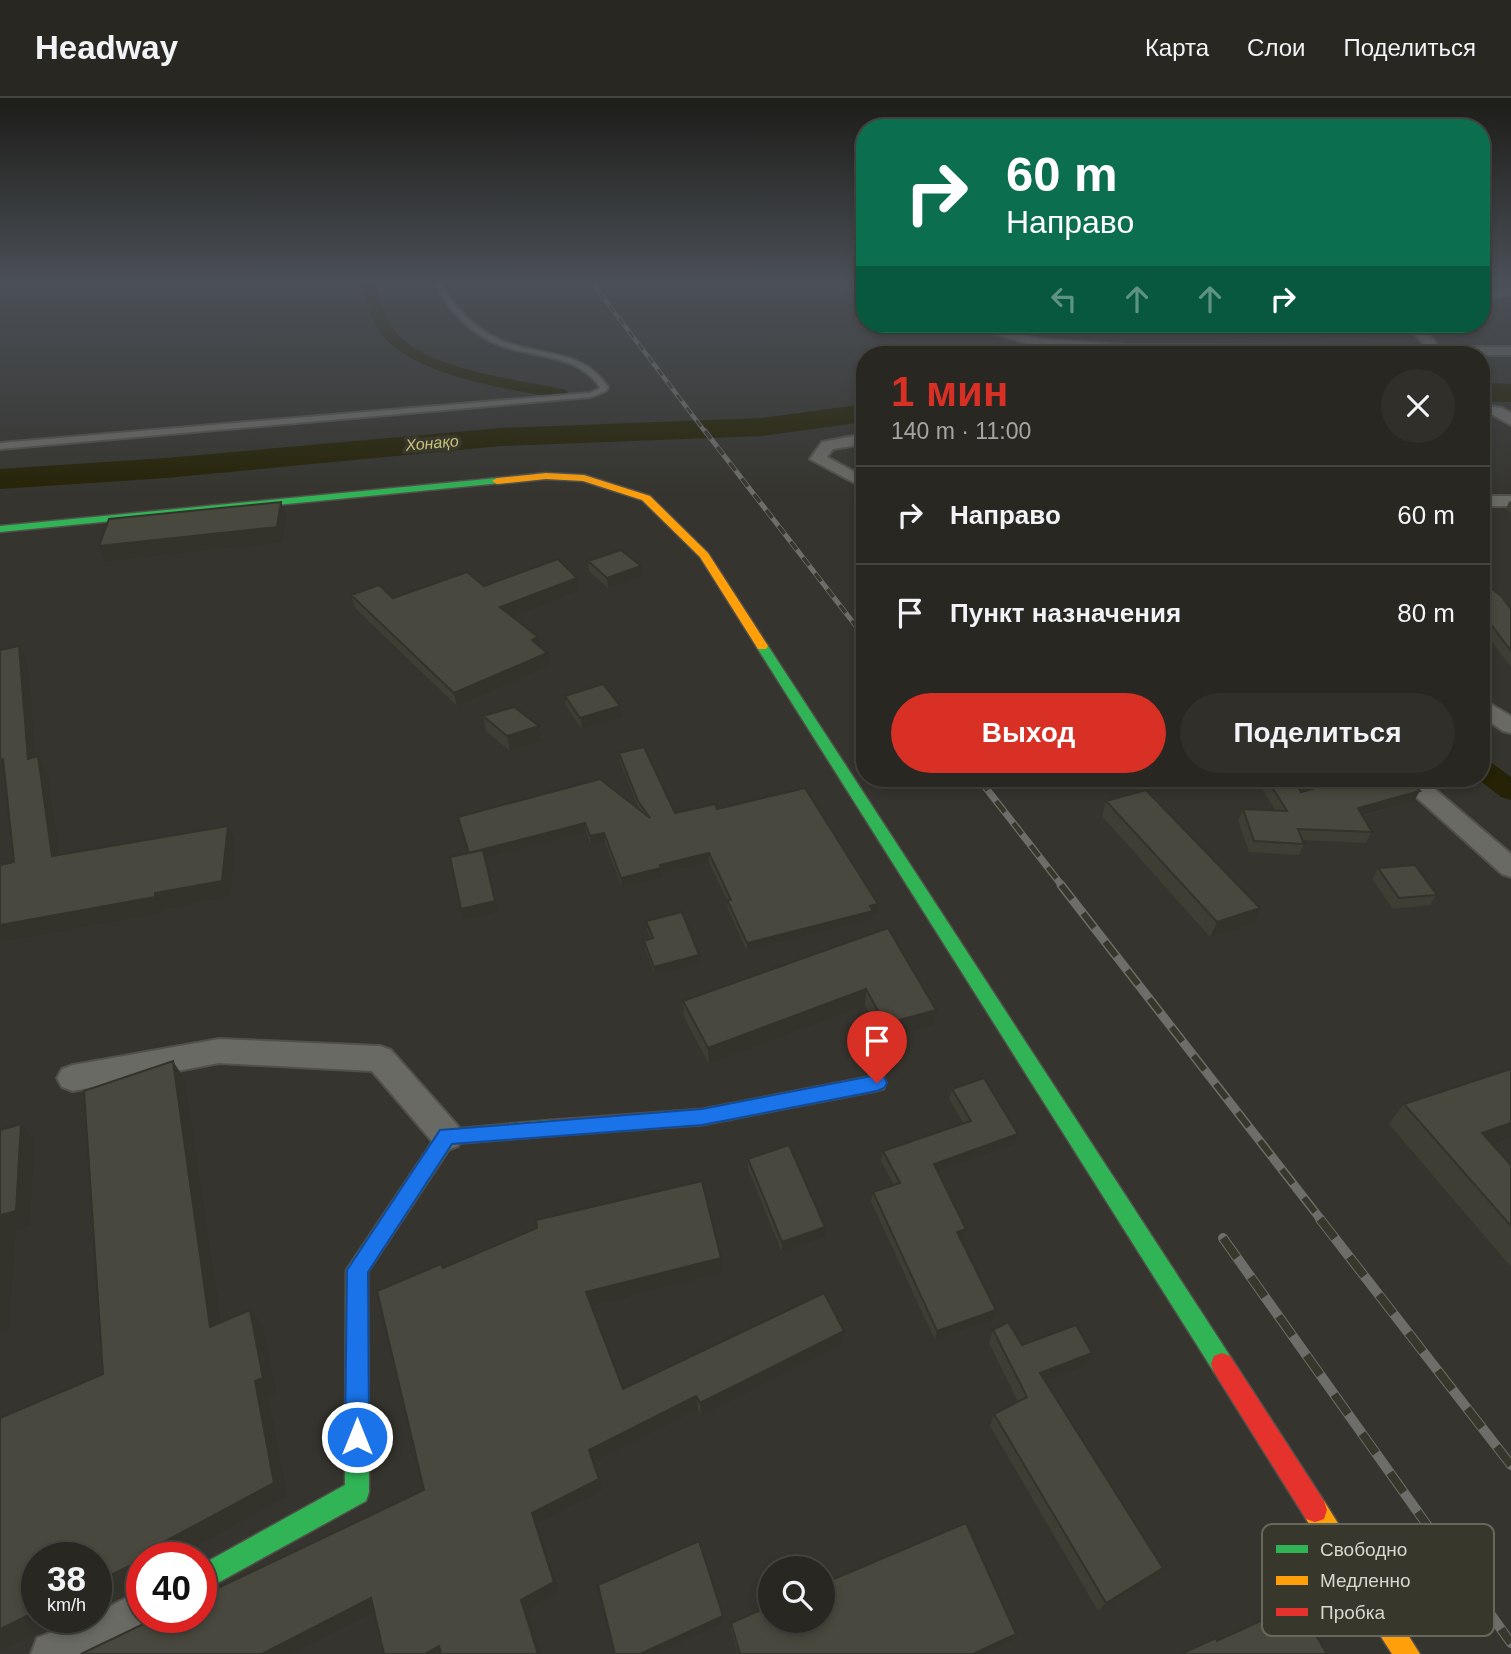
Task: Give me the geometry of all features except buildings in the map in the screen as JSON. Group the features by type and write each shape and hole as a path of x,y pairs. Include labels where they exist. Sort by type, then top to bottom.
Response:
{"street":[{"path":"1490,411 1497,411 1511,420"},
{"path":"856,441 828,445 818,459 856,479"},
{"path":"0,529 546,476 584,478 646,498 704,555 1324,1524"},
{"path":"1490,501 1511,501"},
{"path":"1490,712 1511,726"},
{"path":"1417,787 1511,868"},
{"path":"73,1078 219,1051 380,1059 447,1136"},
{"path":"447,1136 702,1117 877,1083"},
{"path":"217,1570 357,1492 357,1270 447,1136"},
{"path":"53,1654 92,1640 126,1621"},
{"path":"1395,1636 1407,1654"}],"lane":[{"path":"0,446 591,395 602,391 604,387 599,378 587,367 533,353"}],"waterway":[{"path":"415,353 466,373 560,394"},
{"name":"Хонақо","path":"1490,392 1511,393"},
{"name":"Хонақо","path":"0,479 166,468 501,437 762,427 856,414"},
{"path":"1490,775 1511,791"}],"railway":[{"path":"645,353 706,433"},
{"path":"705,431 856,626"},
{"path":"985,787 1063,887"},
{"path":"1061,885 1322,1221"},
{"path":"1320,1219 1511,1465"},
{"path":"1223,1238 1426,1524"},
{"path":"1494,1619 1511,1643"}],"traffic: fast":[{"path":"0,529 497,481"},
{"path":"762,646 1222,1364"},
{"path":"217,1570 357,1492 357,1270 447,1136 551,1128"}],"traffic: slow":[{"path":"497,481 546,476 584,478 646,498 704,555 762,646"},
{"path":"1315,1510 1324,1524"},
{"path":"1396,1636 1407,1654"}],"traffic: jam":[{"path":"551,1128 702,1117 877,1083"},
{"path":"1222,1364 1315,1510"}],"route":[{"path":"357,1437 357,1270 447,1136 702,1117 877,1083"}]}
